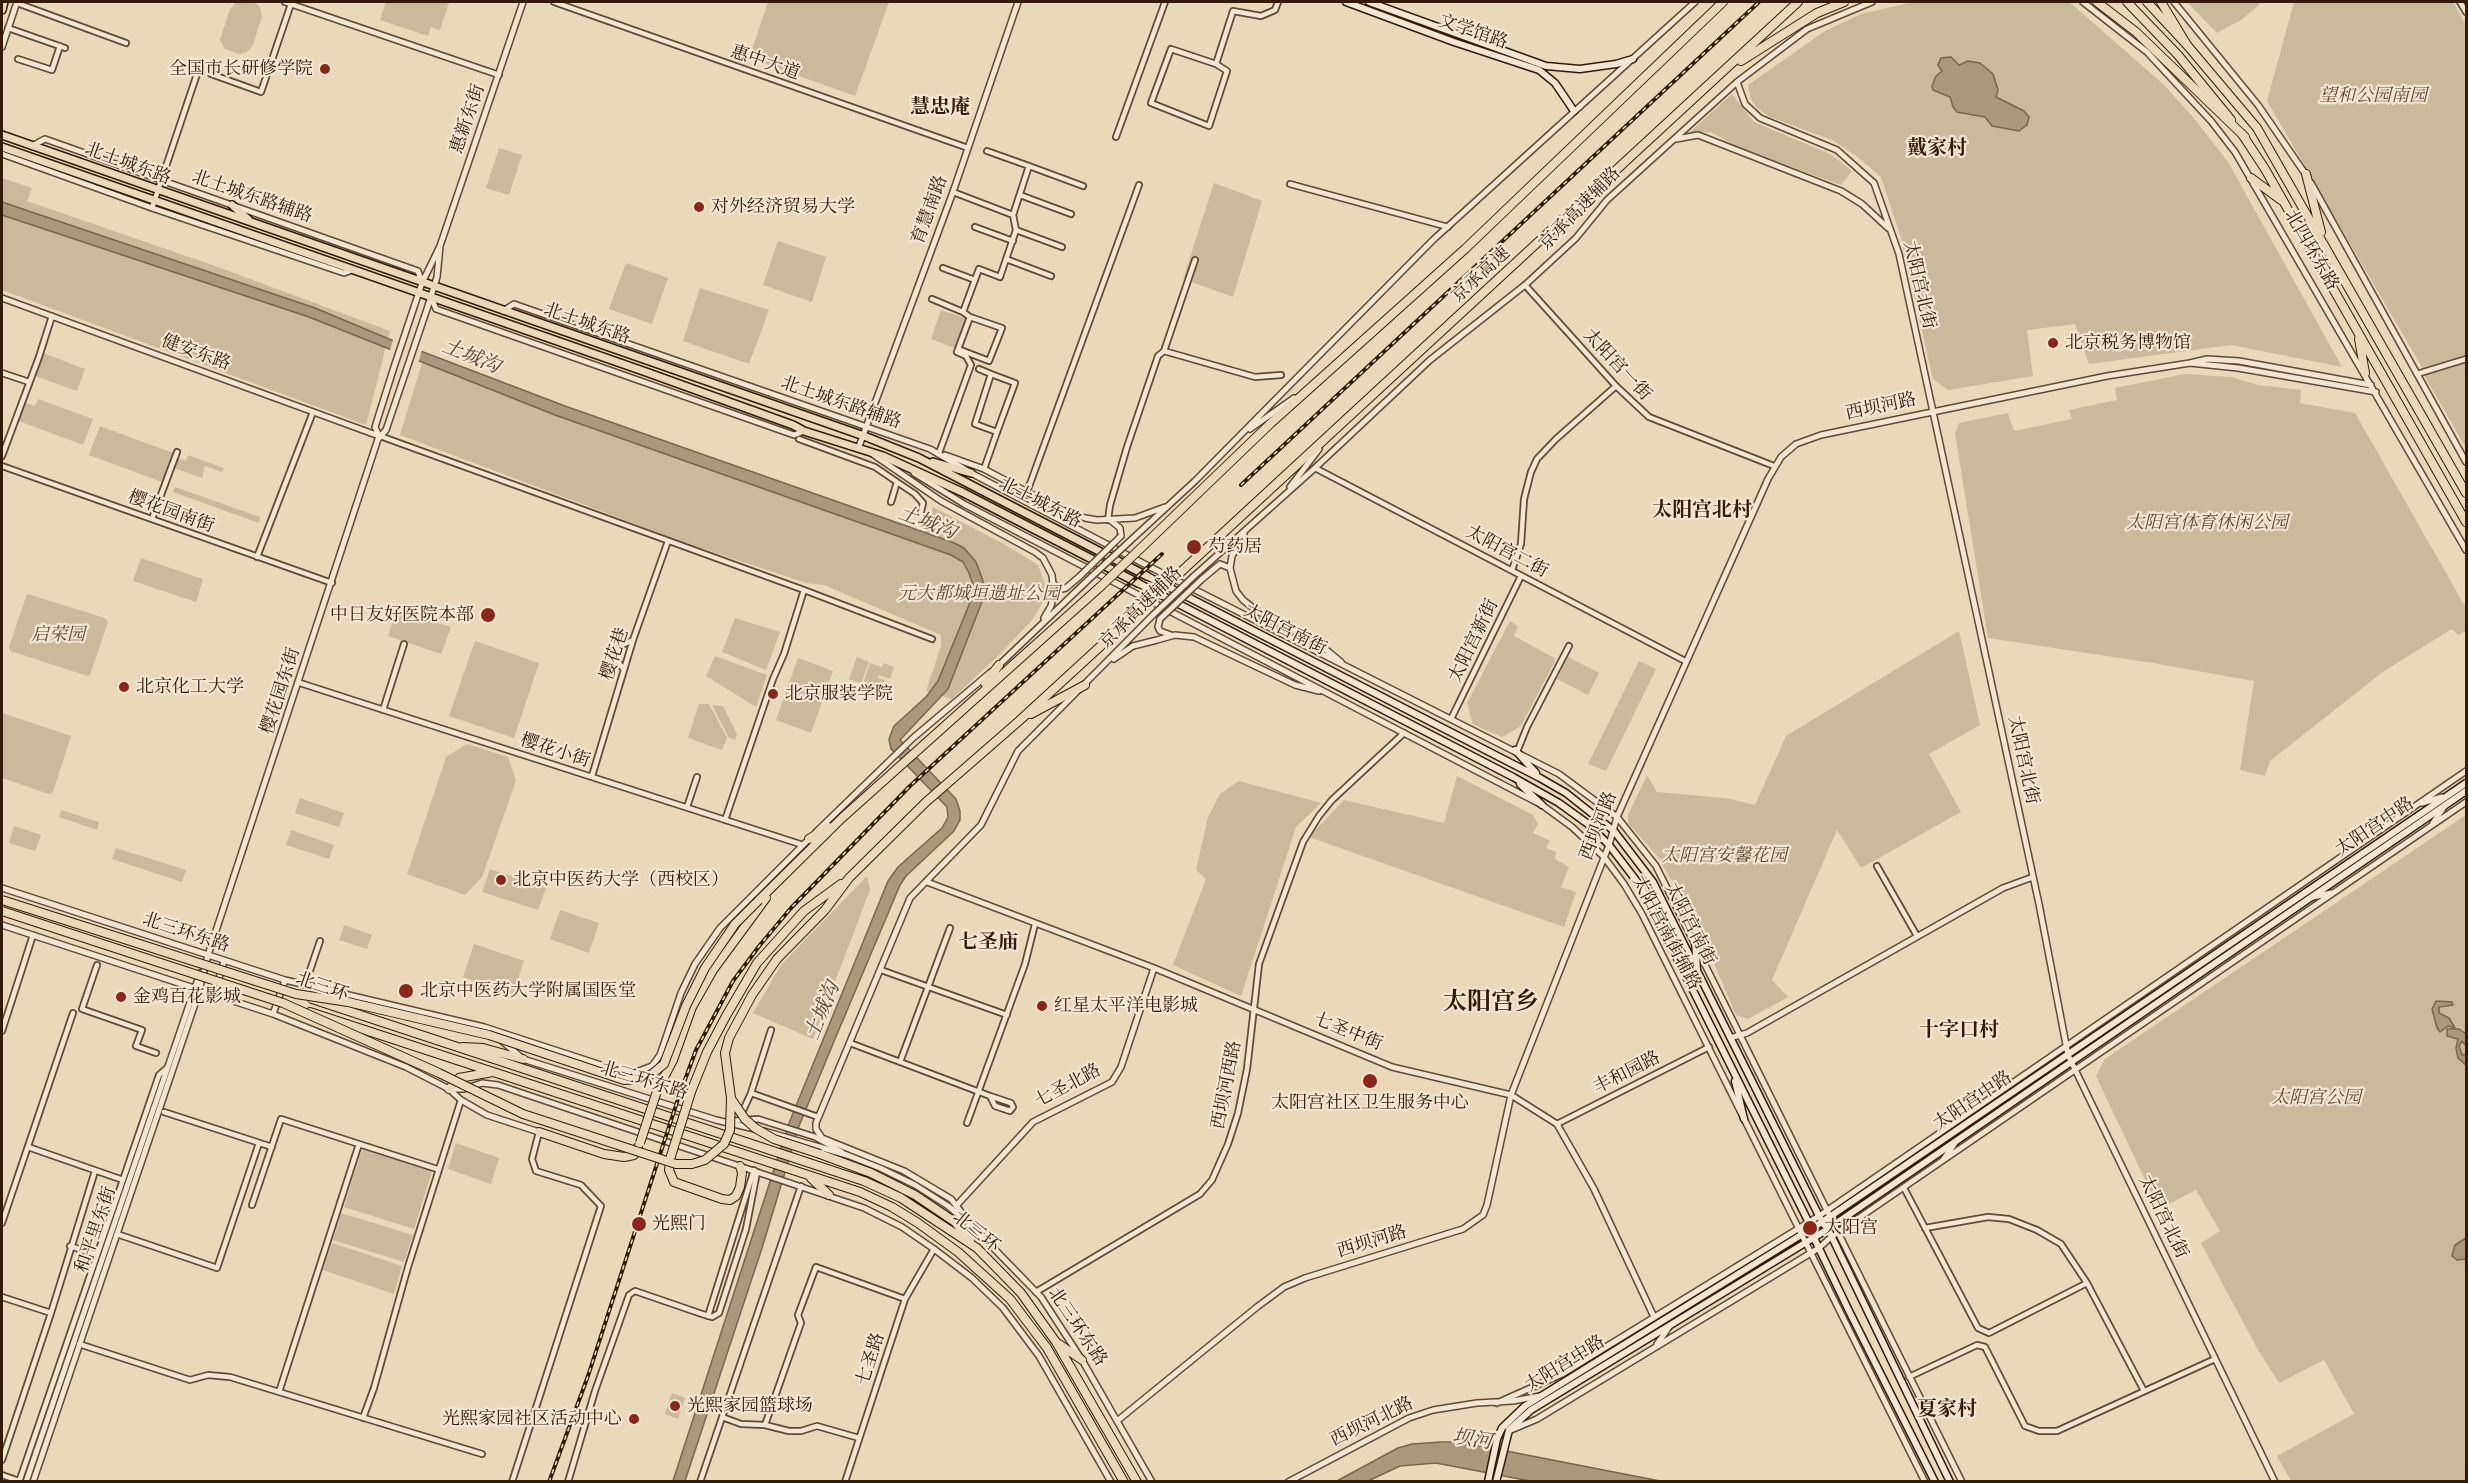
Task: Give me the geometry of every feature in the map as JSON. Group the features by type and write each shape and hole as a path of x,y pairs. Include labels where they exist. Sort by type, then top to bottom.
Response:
{"highway":[{"name":"京承高速","path":"973,699 1100,587 1315,384 1464,249 1723,2"},
{"name":"京承高速","path":"1019,721 1798,2"},
{"path":"1722,74 1833,2"},
{"path":"1817,12 1844,2"},
{"path":"2097,2 2136,32 2245,137"},
{"name":"北四环东路","path":"2127,2 2178,55 2245,137 2466,522"},
{"name":"北四环东路","path":"2147,2 2187,45 2257,129 2466,493"},
{"path":"2161,2 2187,45"},
{"path":"2306,174 2323,242"},
{"path":"2252,178 2284,203"},
{"path":"2358,331 2365,373"},
{"path":"296,993 348,1002 489,1035 624,1080 642,1079 663,1064 686,1006 705,968 735,924 842,818 973,699 999,664"},
{"path":"740,1166 742,1178 736,1196 730,1200 674,1182 669,1170 671,1156 691,1092 721,1025 757,963 804,911 849,878 949,780 1019,721 1085,685"},
{"path":"806,842 842,818"},
{"path":"539,1132 604,1154 624,1157 634,1155 657,1091 672,1060 692,1007 713,970 784,875"},
{"path":"283,1003 524,1114 676,1164 692,1164 705,1160 724,1144 730,1130 731,1098 725,1053 729,1038 765,974 825,910 849,878"},
{"name":"北三环","path":"2,900 296,993 633,1105"},
{"name":"北三环","path":"2,911 629,1116"},
{"path":"453,1047 483,1048 523,1059"},
{"path":"449,1089 459,1078 495,1072"},
{"path":"731,1098 755,1128 774,1139 871,1173 915,1195 955,1221 977,1248"},
{"name":"北三环东路","path":"633,1105 698,1126"},
{"name":"北三环东路","path":"629,1116 695,1137"},
{"name":"北三环","path":"698,1126 864,1181 902,1198 977,1248 1021,1293 1056,1342 1137,1482"},
{"name":"北三环","path":"695,1137 860,1192 918,1222 958,1252 1010,1299 1047,1348 1124,1482"},
{"path":"808,1175 829,1195"},
{"path":"1056,1342 1082,1360"}],"main road":[{"path":"2,10 4,2"},
{"name":"文学馆路","path":"1346,2 1454,42 1539,70 1555,83 1574,111"},
{"name":"文学馆路","path":"1369,2 1535,63 1569,69 1598,67 1633,58"},
{"name":"北土城东路","path":"2,135 864,436 919,458 1147,576"},
{"name":"北土城东路","path":"2,147 153,204 419,292 658,376 804,431 901,463 962,492 1138,584"},
{"path":"231,205 254,224"},
{"path":"919,458 970,473"},
{"name":"太阳宫南街","path":"1147,576 1540,778 1566,793 1614,831 1653,882 1820,1219 1832,1237 1950,1482"},
{"name":"太阳宫南街","path":"1138,584 1514,777 1559,803 1588,824 1642,888 1812,1228"},
{"path":"1516,751 1540,778"},
{"path":"1514,777 1542,806"},
{"name":"太阳宫中路","path":"1488,1482 1497,1439 1502,1428 1511,1418 1544,1395 1802,1235 1820,1219 1956,1131 2466,783"},
{"name":"太阳宫中路","path":"1496,1482 1509,1431 1532,1410 1814,1238 2071,1064 2466,791"},
{"path":"1695,941 1698,973"},
{"path":"1732,1069 1744,1119"},
{"path":"1812,1228 1814,1238 1935,1482"}],"street":[{"path":"2,47 17,2 126,43"},
{"path":"285,2 499,75"},
{"name":"惠新东街","path":"419,292 440,246 523,2"},
{"name":"惠中大道","path":"554,2 968,148"},
{"name":"育慧南路","path":"858,449 868,428 953,192 1018,2"},
{"path":"1116,137 1165,2"},
{"path":"1216,64 1233,10 1261,16 1275,10 1278,2"},
{"path":"484,1027 620,1071 636,1072 652,1066 664,1047 678,1000 695,964 720,928 913,738 999,664 1172,503 1448,227 1695,2"},
{"name":"京承高速辅路","path":"818,1117 910,898 981,825 1018,751 1194,576 1315,468 1430,360 1525,285 1576,238 1607,200 1737,82 1808,29 1872,2"},
{"name":"北四环东路","path":"2083,2 2146,52 2211,121 2252,178 2466,550"},
{"name":"北四环东路","path":"2174,2 2258,105 2306,174 2466,462"},
{"path":"2460,2 2466,12"},
{"path":"211,74 261,92 291,4"},
{"path":"8,28 62,47 52,70 18,59"},
{"path":"1171,49 1216,64 1227,71 1209,126 1151,103 1171,49"},
{"path":"2,154 153,204 197,74"},
{"name":"太阳宫北街","path":"1737,82 1745,104 1760,118 1837,150 1874,183 1899,254 2033,877 2068,1055 2275,1482"},
{"path":"1674,139 1698,135 1841,191 1862,204 1890,230"},
{"name":"北土城东路辅路","path":"32,146 45,139 417,271 422,283"},
{"path":"987,151 1083,186"},
{"path":"963,312 979,269 1000,277 1016,230 1013,215 1029,166"},
{"path":"1290,184 1448,227"},
{"path":"1027,492 1138,185"},
{"path":"953,192 1013,215"},
{"path":"1020,195 1071,214"},
{"path":"975,227 1013,241"},
{"path":"1016,230 1062,247"},
{"name":"惠新东街","path":"431,297 440,246"},
{"path":"1006,259 1051,276"},
{"path":"1109,520 1110,505 1131,435 1158,356 1164,351 1195,260"},
{"path":"943,268 975,280"},
{"name":"太阳宫一街","path":"1525,285 1616,386 1648,417 1774,466"},
{"name":"樱花园东街","path":"379,436 375,427 419,292"},
{"name":"樱花园东街","path":"197,989 300,683 379,436 386,430 431,297"},
{"name":"健安东路","path":"2,298 379,436"},
{"path":"932,299 1002,328 989,361 958,349"},
{"name":"北土城东路辅路","path":"503,311 514,304 930,449 970,473 1351,670"},
{"path":"2,456 52,316"},
{"path":"939,453 972,365 966,356 957,352 970,316"},
{"path":"1164,351 1254,377 1281,375"},
{"name":"西坝河路","path":"1117,1421 1284,1287 1305,1278 1463,1229 1475,1223 1483,1215 1510,1095 1604,857 1617,817 1774,466 1789,450 1806,440 1932,412 2161,366 2207,359 2239,361 2371,385"},
{"path":"2417,374 2466,359"},
{"name":"西坝河路","path":"2190,363 2238,368 2376,393"},
{"path":"979,369 1015,383 984,469"},
{"path":"2,373 29,382"},
{"path":"991,374 975,424 997,432"},
{"path":"1238,437 1315,384"},
{"path":"1512,570 1521,544 1524,499 1537,459 1616,386"},
{"path":"257,556 313,412"},
{"path":"379,436 804,590 932,639"},
{"path":"1282,498 1328,437"},
{"path":"799,439 875,467 924,503 921,512"},
{"path":"930,449 984,469 1071,514 1097,520 1135,518 1172,503"},
{"path":"152,519 177,452"},
{"path":"869,452 941,501 1035,552 1048,566 1053,584 1051,606 1040,624"},
{"path":"901,463 964,504"},
{"name":"樱花园南街","path":"2,466 332,583"},
{"name":"太阳宫二街","path":"1315,468 1685,661"},
{"path":"891,502 897,482"},
{"path":"941,501 964,504"},
{"name":"太阳宫南街辅路","path":"964,504 1542,806 1572,827 1604,857 1642,914 1924,1482"},
{"path":"1053,584 1062,589 1066,588 1121,536 1120,528 1109,520"},
{"path":"1246,530 1232,556 1230,568 1236,591 1242,600 1257,611 1318,643 1351,670 1516,751 1569,646"},
{"name":"樱花巷","path":"592,776 633,640 668,541"},
{"path":"1230,568 1221,564 1201,580 1160,619 1158,627 1160,631 1194,637 1295,684 1329,694"},
{"name":"太阳宫新街","path":"1450,719 1521,576"},
{"path":"725,820 804,590"},
{"path":"1105,665 1133,646 1175,635"},
{"path":"624,670 614,656 618,647 633,640"},
{"path":"383,710 405,644"},
{"name":"樱花小街","path":"300,683 725,820 806,842"},
{"path":"1404,733 1414,727"},
{"name":"西坝河西路","path":"1036,1292 1200,1194 1212,1180 1228,1144 1238,1113 1247,1069 1259,964 1304,842 1319,816 1332,800 1404,733"},
{"name":"太阳宫南街","path":"1516,751 1559,774 1617,817 1656,866 1962,1482"},
{"name":"太阳宫中路","path":"1829,1213 1927,1141 2466,771"},
{"path":"687,807 697,777"},
{"path":"2417,805 2450,795"},
{"name":"太阳宫中路","path":"1509,1431 1537,1419 1819,1248 1838,1232 2466,802"},
{"path":"2430,827 2444,807"},
{"path":"1877,866 1917,936"},
{"path":"1730,1038 1741,1036 2003,888 2033,877"},
{"name":"七圣中街","path":"927,882 1154,968 1392,1067 1510,1095 1557,1124 1594,1189 1654,1317"},
{"name":"北三环东路","path":"2,888 285,980 484,1027 523,1059 716,1120 778,1133 847,1155 915,1185 948,1206 972,1226 1036,1292 1082,1360 1152,1482"},
{"path":"2313,897 2336,892"},
{"path":"967,1122 1029,952 1035,924"},
{"path":"2,925 273,1014 406,1067 449,1089 461,1100 487,1115 539,1132 532,1159 536,1171 581,1185 601,1206 512,1482"},
{"path":"900,1062 950,928"},
{"path":"2,1031 33,936"},
{"path":"305,985 320,941"},
{"path":"214,995 224,961"},
{"path":"97,966 82,1009 142,1030 136,1046 156,1053"},
{"name":"七圣北路","path":"956,1206 1033,1122 1113,1082 1121,1067 1154,968"},
{"path":"881,970 1007,1015"},
{"path":"273,1014 285,980"},
{"name":"和平里东街","path":"22,1481 197,989"},
{"name":"和平里东街","path":"33,1482 197,989"},
{"path":"2155,1006 2175,1002"},
{"path":"2,1223 74,1013"},
{"path":"736,1122 746,1109 771,1030"},
{"path":"850,1043 1011,1102 1013,1107 1010,1111 994,1106 990,1096"},
{"name":"丰和园路","path":"1557,1124 1709,1047"},
{"path":"2,1475 22,1481 159,1075 167,1068"},
{"path":"449,1089 464,1089 482,1083 498,1085 829,1195 864,1208 902,1227 972,1278 1003,1308 1039,1356 1110,1482"},
{"path":"363,1418 464,1089"},
{"path":"751,1094 818,1117 816,1129 822,1138 904,1171 951,1198 972,1226"},
{"path":"164,1112 272,1147"},
{"path":"252,1205 281,1119 438,1169"},
{"path":"716,1120 736,1122 758,1119 814,1137 847,1155"},
{"path":"1927,1141 1956,1131"},
{"path":"1940,1163 1956,1142"},
{"path":"117,1234 217,1268 259,1143"},
{"path":"279,1392 360,1144"},
{"path":"28,1147 123,1180"},
{"path":"2,1460 95,1171"},
{"path":"708,1316 758,1172"},
{"path":"568,1482 595,1391 629,1295 635,1291 712,1317 719,1313 746,1229 758,1172"},
{"path":"700,1482 798,1185"},
{"path":"1904,1188 1978,1328 1989,1333 2087,1283"},
{"path":"1925,1228 1988,1216 2009,1219 2037,1230 2061,1244 2087,1283 2144,1391"},
{"name":"太阳宫中路","path":"1497,1403 1562,1374 1808,1221 1820,1219"},
{"path":"70,1246 97,1255"},
{"name":"七圣路","path":"845,1482 905,1299 934,1249"},
{"path":"765,1425 801,1323 798,1315 816,1268 905,1299"},
{"path":"1722,1294 1727,1303"},
{"path":"2,1297 51,1313"},
{"path":"1638,1327 1673,1315"},
{"path":"1654,1347 1670,1325"},
{"path":"79,1344 190,1380 207,1375 230,1377 482,1454"},
{"path":"1909,1377 1977,1345 1985,1347 2025,1426 2039,1431 2057,1431 2215,1359"},
{"name":"西坝河北路","path":"1288,1482 1409,1418 1433,1410 1544,1395"},
{"path":"722,1417 741,1424 765,1425 789,1431 801,1431 818,1426 859,1438"}],"green space":[{"path":"237,2 254,2 260,7 262,16 253,45 248,51 240,54 225,49 220,40 230,9"},
{"path":"386,2 449,2 440,30 431,27 428,36 380,20"},
{"path":"768,2 889,2 855,96 749,58"},
{"path":"1913,2 2068,2 2074,6 2163,84 2193,117 2228,162 2342,367 2231,345 2089,364 2075,324 2027,330 2033,376 1948,390 1933,379 1901,238 1881,177 1855,155 1832,140 1770,117 1758,109 1751,100 1748,85 1825,31 1861,14"},
{"path":"2187,2 2260,2 2241,20 2217,33"},
{"name":"望和公园南园","path":"2294,2 2453,2 2466,25 2466,355 2423,369 2267,101"},
{"path":"1732,94 1754,122 1832,155 1852,171 1841,185 1739,148 1711,132 1689,133"},
{"path":"499,148 522,155 509,195 486,188"},
{"path":"2,178 32,188 27,201 218,267 390,331 366,425 2,290"},
{"path":"1214,183 1262,201 1233,297 1183,279"},
{"path":"778,241 826,257 812,302 763,285"},
{"path":"626,263 668,278 652,324 609,309"},
{"path":"700,288 769,310 749,364 683,341"},
{"path":"941,310 968,319 957,349 931,339"},
{"path":"43,353 85,369 77,391 35,376"},
{"name":"元大都城垣遗址公园","path":"423,360 923,539 933,507 1004,544 1038,565 1046,587 1044,600 1033,619 952,699 926,691 941,646 941,635 824,585 806,583 680,541 400,435"},
{"path":"2466,362 2466,448 2424,375"},
{"name":"太阳宫体育休闲公园","path":"2185,374 2231,377 2258,385 2301,390 2300,403 2355,413 2466,608 2466,631 2458,635 2452,629 2384,671 2270,761 2265,776 2240,770 2254,681 1988,638 1955,433 1959,423 2008,413 2014,431 2072,419 2069,410 2117,400 2115,388"},
{"path":"38,399 93,419 83,445 19,421 25,403 35,406"},
{"path":"100,426 173,453 162,482 89,455"},
{"path":"188,455 224,468 222,472 205,466 202,478 174,468 177,458 186,461"},
{"path":"175,487 260,517 259,523 173,492"},
{"path":"141,558 203,579 196,602 133,581"},
{"name":"启荣园","path":"27,594 105,618 108,622 90,675 10,651 9,647"},
{"path":"396,610 451,627 441,654 388,636"},
{"path":"735,618 780,632 766,670 722,652"},
{"path":"1510,621 1518,626 1514,636 1556,659 1521,726 1502,737 1473,724 1467,703"},
{"name":"太阳宫安馨花园","path":"1959,631 1980,725 1929,754 1961,812 1861,868 1837,830 1772,980 1788,997 1748,1019 1736,1015 1701,933 1658,857 1628,823 1628,815 1647,775 1657,792 1725,798 1755,805 1786,736"},
{"path":"475,641 539,663 514,738 449,716"},
{"path":"715,656 767,675 756,707 706,676"},
{"path":"857,657 869,662 861,684 849,679"},
{"path":"1568,657 1599,673 1588,695 1557,679"},
{"path":"798,658 833,671 811,733 776,720"},
{"path":"1639,661 1656,669 1606,771 1588,764"},
{"path":"870,663 882,667 884,663 894,667 890,679 879,675 878,678 889,682 885,694 863,684"},
{"path":"699,704 709,704 727,738 722,750 688,738"},
{"path":"712,705 723,706 737,734 735,740 729,738"},
{"path":"2,713 71,736 53,792 49,794 2,778"},
{"path":"467,744 508,757 516,781 482,877 465,895 407,874 446,757"},
{"path":"1457,776 1533,815 1538,824 1533,833 1550,841 1546,848 1556,852 1555,859 1569,867 1561,887 1576,892 1564,927 1309,837 1344,800 1444,823"},
{"path":"1239,781 1321,803 1296,827 1241,996 1173,965 1206,879 1196,870 1208,817 1220,794"},
{"path":"300,798 344,813 339,827 295,813"},
{"path":"61,810 99,822 97,830 59,817"},
{"name":"太阳宫公园","path":"2466,815 2466,1481 2291,1481 2277,1456 2354,1414 2324,1360 2279,1383 2258,1350 2201,1243 2220,1231 2196,1190 2159,1209 2096,1076 2105,1059"},
{"path":"14,826 41,835 35,851 9,843"},
{"path":"291,830 334,845 329,859 286,845"},
{"path":"116,848 186,870 182,882 112,859"},
{"path":"490,869 546,888 538,910 482,892"},
{"path":"867,876 870,890 813,1039 753,1013 781,965"},
{"path":"560,910 599,923 589,953 550,939"},
{"path":"344,925 372,935 367,949 339,940"},
{"path":"474,944 524,961 513,994 463,977"},
{"path":"456,1143 499,1158 491,1184 448,1169"},
{"path":"362,1149 432,1171 414,1229 344,1207"},
{"path":"341,1213 413,1235 404,1262 333,1240"},
{"path":"332,1243 402,1266 394,1294 323,1270"},
{"name":"光熙家园篮球场","path":"672,1393 685,1398 678,1419 665,1414"}],"shaded area":[{"path":"1951,57 1959,65 1968,61 1980,63 1993,74 1998,90 1996,97 2024,111 2029,117 2027,125 2019,131 1992,126 1985,117 1957,112 1950,97 1933,90 1932,86 1936,76 1942,71 1938,65 1941,58"},
{"path":"2,202 315,308 389,339 565,406 952,542 964,548 976,562 983,581 983,599 948,689 900,740 956,799 960,820 954,831 906,876 900,885 835,1039 799,1126 762,1248 685,1481 673,1481 789,1123 888,881 898,867 942,828 948,817 947,807 891,749 889,739 894,726 926,697 938,681 969,605 973,585 969,573 963,562 951,555 555,415 309,317 2,215"},
{"path":"2436,1001 2452,1002 2453,1005 2439,1007 2439,1013 2449,1018 2455,1028 2448,1026 2440,1032 2437,1028 2432,1009"},
{"path":"2447,1029 2459,1029 2466,1034 2466,1046 2462,1041 2459,1046 2462,1055 2466,1054 2466,1065 2458,1058 2456,1048 2458,1039 2447,1036"},
{"path":"2466,1238 2466,1259 2457,1260 2452,1256 2455,1245"},
{"path":"1460,1442 1660,1481 1530,1481 1436,1463 1400,1466 1368,1481 1335,1482 1398,1448 1412,1444"}],"pier":[{"path":"394,337 423,347 418,363 389,353"}],"railway":[{"path":"1241,485 1759,2"},
{"path":"549,1482 588,1376 679,1096 696,1050 733,981 791,908 910,786 1162,554"}],"place":[{"name":"全国市长研修学院","path":"325,69"},
{"name":"对外经济贸易大学","path":"699,207"},
{"name":"北京税务博物馆","path":"2053,343"},
{"name":"芍药居","path":"1194,547"},
{"name":"中日友好医院本部","path":"488,615"},
{"name":"北京化工大学","path":"124,687"},
{"name":"北京服装学院","path":"773,694"},
{"name":"北京中医药大学（西校区）","path":"501,880"},
{"name":"北京中医药大学附属国医堂","path":"406,991"},
{"name":"金鸡百花影城","path":"121,997"},
{"name":"红星太平洋电影城","path":"1042,1006"},
{"name":"太阳宫社区卫生服务中心","path":"1370,1081"},
{"name":"光熙门","path":"639,1224"},
{"name":"太阳宫","path":"1810,1228"},
{"name":"光熙家园篮球场","path":"675,1406"},
{"name":"光熙家园社区活动中心","path":"634,1419"}],"district":[{"name":"慧忠庵","path":"940,108"},
{"name":"戴家村","path":"1937,149"},
{"name":"太阳宫北村","path":"1702,511"},
{"name":"七圣庙","path":"988,943"},
{"name":"太阳宫乡","path":"1491,1003"},
{"name":"十字口村","path":"1959,1031"},
{"name":"夏家村","path":"1947,1410"}],"water label":[{"name":"土城沟","path":"471,357"},
{"name":"土城沟","path":"927,523"},
{"name":"土城沟","path":"823,1011"},
{"name":"坝河","path":"1472,1440"}]}
